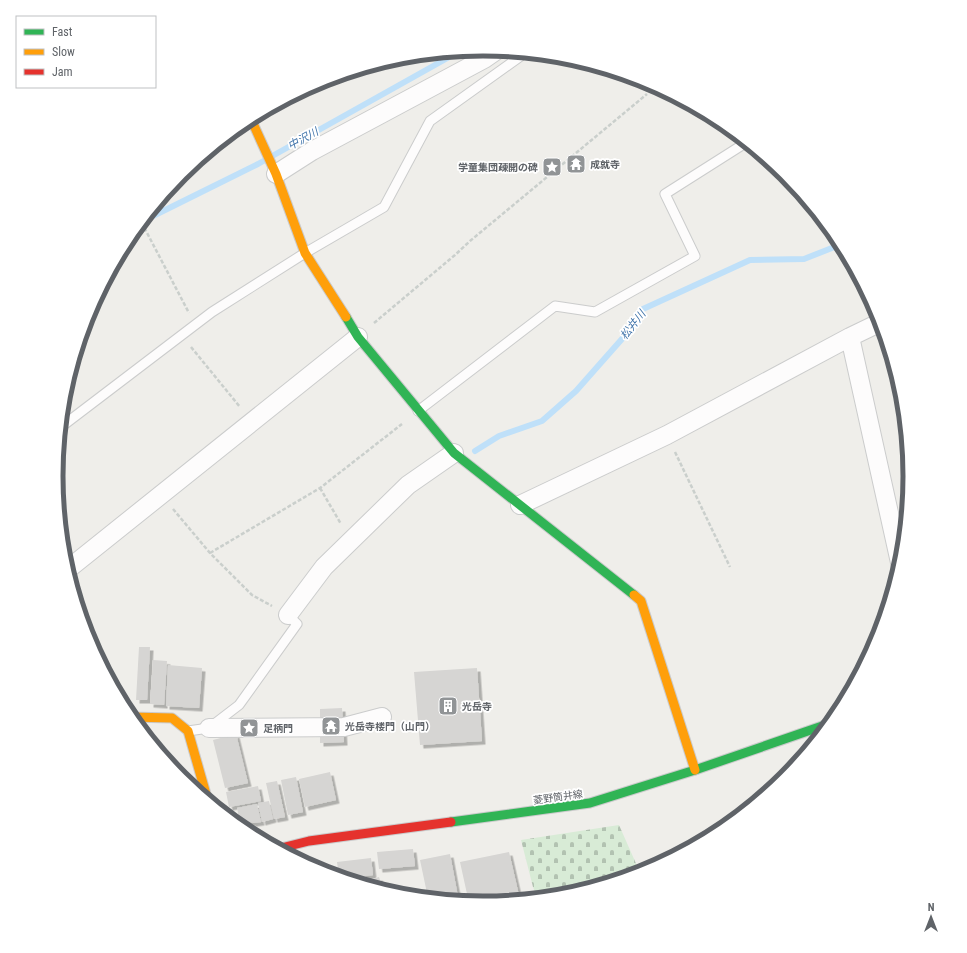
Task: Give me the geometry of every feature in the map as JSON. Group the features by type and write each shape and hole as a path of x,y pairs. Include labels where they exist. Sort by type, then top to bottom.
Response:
{"street":[{"path":"275,173 312,151 488,56"},
{"path":"254,125 275,173 305,253 358,336 418,412 457,456 641,601 695,770"},
{"path":"520,505 667,435 875,325"},
{"path":"73,567 358,336"},
{"path":"850,337 897,550"},
{"path":"288,615 324,567 408,485 457,456"},
{"path":"139,717 172,718 188,731 206,793"},
{"path":"209,728 344,727 382,717"},
{"name":"菱野筒井線","path":"285,847 309,841 590,803 695,770 821,726"}],"lane":[{"path":"67,423 212,312 305,253 384,207 430,121 519,58"},
{"path":"418,412 555,306 595,312 695,256 665,194 742,145"},
{"path":"188,731 209,728 239,705 297,624 288,615"}],"path":[{"path":"358,336 455,255 470,240 647,94"},
{"path":"144,229 195,325"},
{"path":"182,336 252,422"},
{"path":"210,553 320,488 418,412"},
{"path":"667,435 730,567"},
{"path":"320,488 351,541"},
{"path":"162,494 210,553 252,595 288,615"}],"green space":[{"path":"619,825 638,867 592,883 566,889 536,893 521,840"}],"building":[{"path":"139,647 150,647 147,700 136,700"},
{"path":"153,660 167,661 164,705 150,704"},
{"path":"168,665 202,668 199,708 166,706"},
{"name":"光岳寺","path":"477,668 482,741 420,745 414,672"},
{"name":"光岳寺楼門（山門）","path":"342,708 344,742 320,743 320,709"},
{"path":"236,734 248,783 225,788 213,740"},
{"path":"330,772 336,800 305,807 299,779"},
{"path":"296,777 303,812 288,815 281,780"},
{"path":"277,781 285,817 274,819 266,783"},
{"path":"258,786 261,801 229,807 226,792"},
{"path":"269,801 273,819 262,822 258,803"},
{"path":"257,804 261,822 253,823 239,818 237,808"},
{"path":"413,849 415,866 379,869 377,852"},
{"path":"509,852 519,895 468,896 460,862"},
{"path":"450,854 458,896 427,893 420,860"},
{"path":"371,858 373,875 356,877 348,875 338,871 337,862"},
{"path":"379,877 381,884 375,883 367,881"}],"waterway":[{"name":"中沢川","path":"154,215 258,164 448,58"},
{"name":"松井川","path":"475,451 499,436 542,421 576,391 629,331 643,309 750,260 804,259 835,247"}],"traffic: fast":[{"path":"346,317 358,337 454,453 634,595"},
{"path":"451,822 590,803 695,770 821,726"}],"traffic: slow":[{"path":"254,125 276,174 305,253 346,317"},
{"path":"634,595 641,601 695,770"},
{"path":"139,717 172,718 188,731 206,793"}],"traffic: jam":[{"path":"285,847 309,841 451,822"}],"place":[{"name":"成就寺","path":"576,164"},
{"name":"学童集団疎開の碑","path":"552,167"},
{"name":"光岳寺","path":"448,706"},
{"name":"光岳寺楼門（山門）","path":"331,726"},
{"name":"足柄門","path":"249,728"}]}
